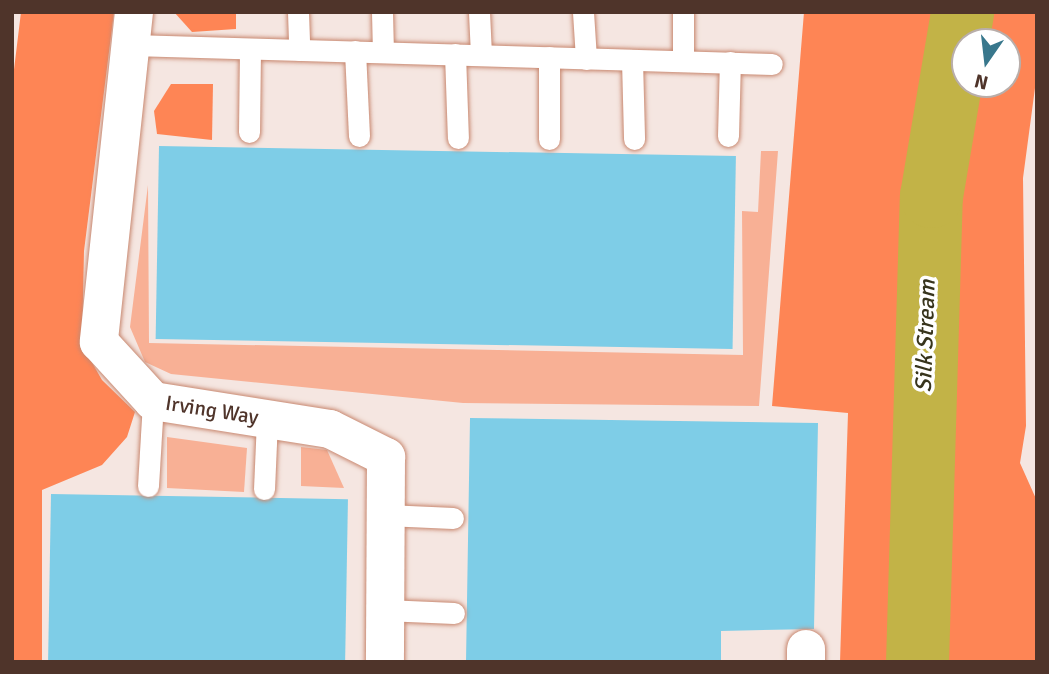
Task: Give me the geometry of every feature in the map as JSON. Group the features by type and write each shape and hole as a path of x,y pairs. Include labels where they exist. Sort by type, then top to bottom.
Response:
{"street":[{"name":"Irving Way","path":"133,29 99,342 153,401 330,429 386,457 385,662"}],"lane":[{"path":"298,12 299,50"},
{"path":"382,12 383,52"},
{"path":"479,12 481,55"},
{"path":"583,12 586,58"},
{"path":"683,12 683,61"},
{"path":"133,29 250,48 772,64"},
{"path":"249,132 250,48"},
{"path":"355,51 359,136"},
{"path":"455,54 458,138"},
{"path":"549,57 549,139"},
{"path":"632,60 634,139"},
{"path":"728,136 730,62"},
{"path":"148,486 153,401"},
{"path":"264,489 267,419"},
{"path":"386,515 453,518"},
{"path":"385,610 454,613"}],"shaded area":[{"path":"21,12 114,12 84,251 82,345 102,380 135,412 127,437 102,465 42,490 42,662 12,662 12,86"},
{"path":"174,12 236,12 236,29 192,32"},
{"path":"804,12 1037,12 1037,73 1023,178 1026,426 1020,463 1037,501 1037,662 840,662 848,413 772,406"},
{"path":"171,84 213,84 212,140 157,134 154,111"},
{"path":"761,151 778,151 759,406 463,403 171,374 145,362 130,327 148,185 149,343 743,355 742,211 758,212"},
{"path":"167,437 247,448 244,492 167,488"},
{"path":"301,447 327,450 344,488 301,486"}],"building":[{"path":"159,146 736,156 733,349 156,339"},
{"path":"470,418 818,423 814,629 721,631 721,662 466,662"},
{"path":"51,494 348,499 345,662 48,662"}],"waterway":[{"name":"Silk Stream","path":"917,662 931,196 962,12"}]}
